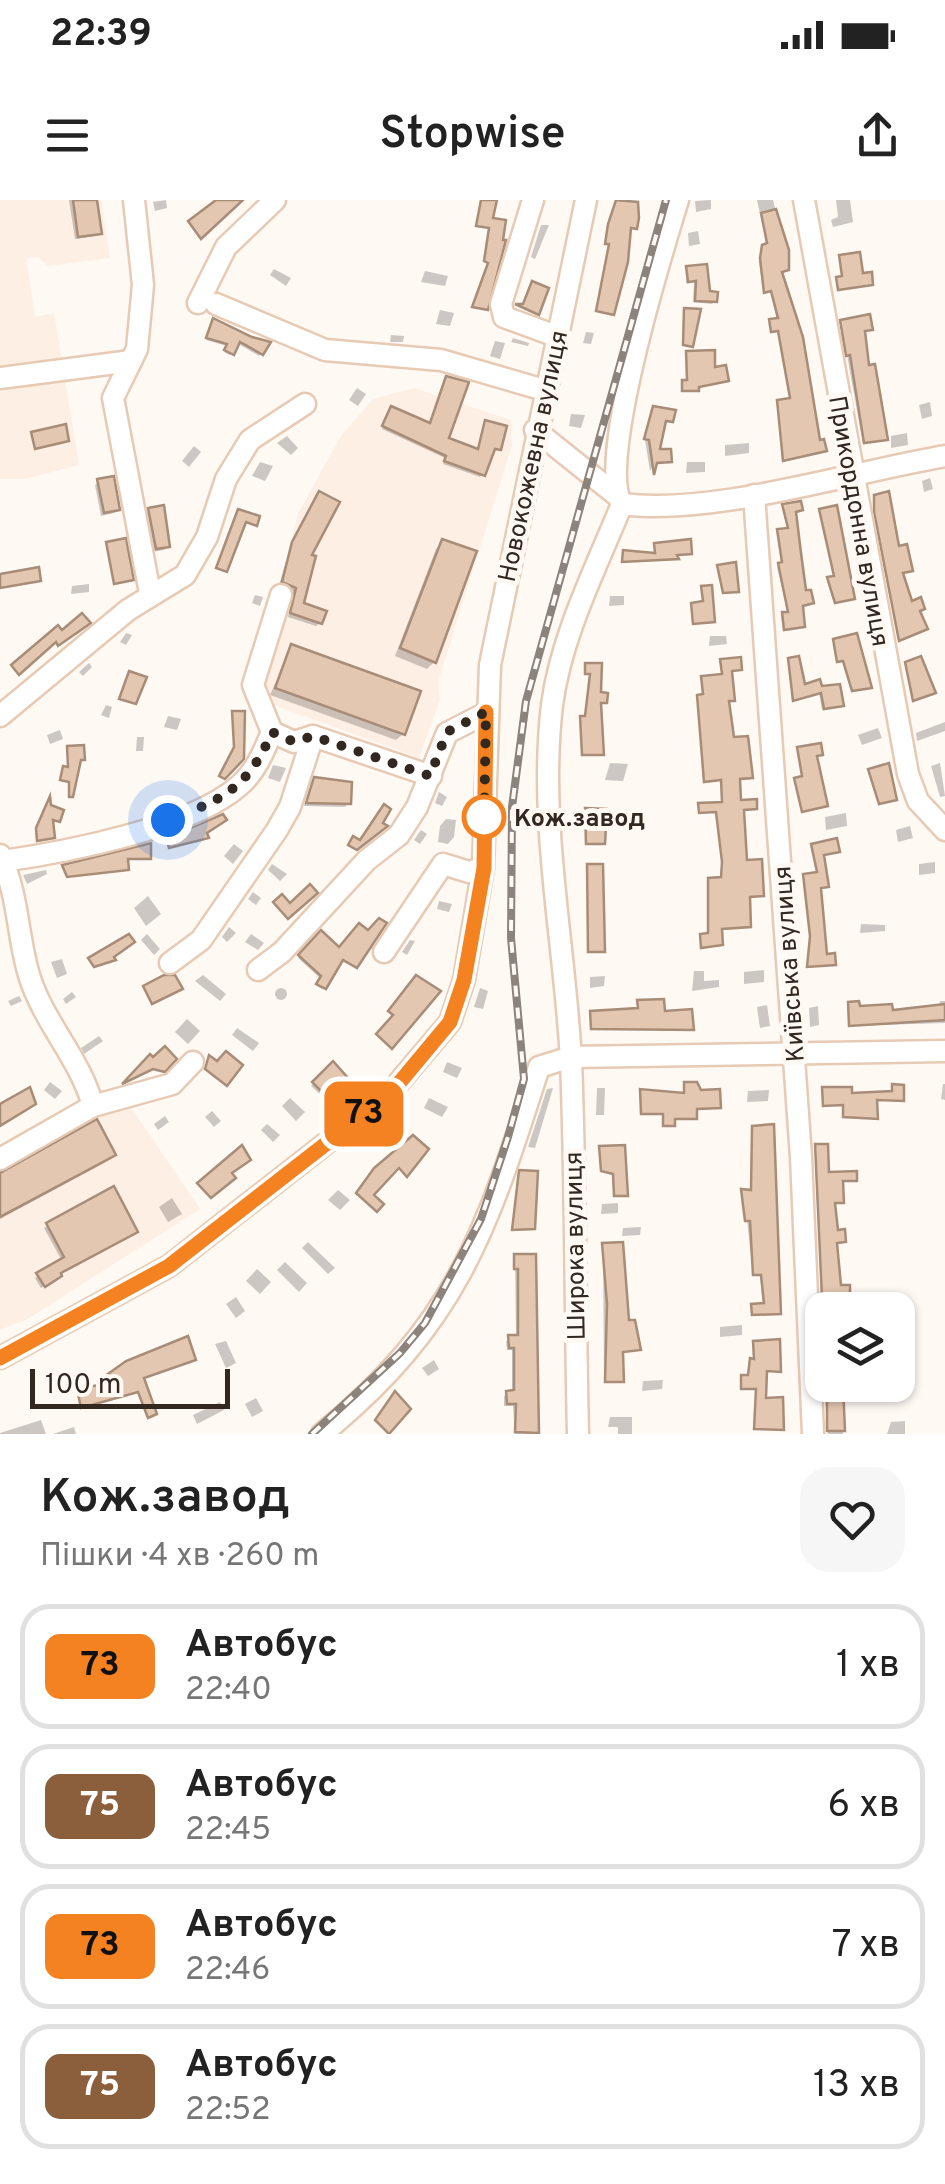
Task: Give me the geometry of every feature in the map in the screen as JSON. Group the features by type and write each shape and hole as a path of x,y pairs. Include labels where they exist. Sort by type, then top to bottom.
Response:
{"street":[{"path":"134,200 143,285 137,349 113,398 150,593"},
{"path":"275,200 226,247 207,303 324,350 442,360 544,390"},
{"path":"533,200 500,304 504,317 556,336"},
{"name":"Новокожевна вулиця","path":"0,1358 169,1266 390,1094 450,1022 464,980 484,868 490,665 586,200"},
{"path":"618,499 616,439 678,200"},
{"name":"Прикордонна вулиця","path":"804,200 908,774 918,801 945,830"},
{"path":"0,378 131,361"},
{"path":"0,716 150,593 184,575 207,537 226,480 250,440 305,404"},
{"path":"536,430 618,499 648,508 754,494 945,456"},
{"name":"Київська вулиця","path":"754,494 795,1056 813,1434"},
{"name":"Широка вулиця","path":"578,1434 571,1058 555,918 549,790 552,706 585,592 618,499"},
{"path":"282,595 253,685 272,732 294,742 313,736 430,776"},
{"path":"258,970 282,952 368,860 399,836 430,776 447,732 486,712"},
{"path":"93,1106 86,1081 29,974 22,926 1,858 132,833 204,807 239,787 262,757 272,732"},
{"path":"170,963 201,940 276,830 299,785 313,736"},
{"path":"384,952 443,864 469,872 484,868"},
{"path":"322,1434 388,1377 423,1336 461,1278 483,1232 539,1067 571,1058 945,1050"},
{"path":"0,1159 93,1106 172,1084 193,1062"}],"shaded area":[{"path":"0,200 101,200 110,258 48,266 38,257 26,258 35,317 54,313 79,465 25,479 0,479"},
{"path":"414,388 511,420 512,445 438,682 440,700 419,758 268,703 258,684 298,513 341,436 373,399"},
{"path":"128,1103 200,1209 26,1320 0,1330 0,1171"}],"building":[{"path":"73,200 97,200 102,234 78,237"},
{"path":"216,200 243,200 201,239 188,221"},
{"path":"481,200 497,200 493,218 506,220 506,240 488,310 472,307 488,263 484,261 489,228 476,226"},
{"path":"616,200 638,202 639,218 637,229 631,228 628,262 614,315 596,311 609,244 605,244 608,224"},
{"path":"776,209 789,250 789,270 782,272 803,337 820,440 824,439 827,451 783,461 777,400 790,398 778,331 771,332 769,319 778,318 771,291 764,293 760,258 762,245 767,243 761,213"},
{"path":"860,252 863,273 872,272 873,285 838,290 836,277 842,276 839,255"},
{"path":"707,264 710,291 718,292 717,302 695,301 696,281 688,282 686,266"},
{"path":"532,281 549,288 539,315 515,304 523,304"},
{"path":"684,308 701,309 693,347 683,345"},
{"path":"870,314 873,330 865,331 869,365 875,364 888,440 864,443 850,355 846,356 840,320"},
{"path":"213,318 271,342 263,355 240,342 234,355 224,350 227,344 206,338"},
{"path":"715,350 715,367 726,365 729,381 699,387 699,391 682,391 682,380 687,380 686,351"},
{"path":"446,376 469,382 449,438 478,449 485,420 507,426 501,450 495,449 485,476 444,461 446,456 382,426 391,406 430,423"},
{"path":"653,406 676,410 673,422 666,421 660,449 671,449 672,462 657,463 654,475 649,440 644,439"},
{"path":"66,424 69,441 35,449 31,432"},
{"path":"114,476 120,510 104,513 97,479"},
{"path":"319,491 340,502 312,555 316,556 304,603 327,611 322,624 290,613 296,588 282,582 292,542"},
{"path":"889,491 899,546 907,544 913,571 903,573 912,601 921,597 925,609 920,611 928,629 899,641 874,512 874,495"},
{"path":"801,501 803,510 796,512 801,553 806,590 811,590 814,603 803,606 805,627 784,630 782,612 788,612 778,563 782,562 777,529 788,528 782,504"},
{"path":"164,505 170,547 156,549 148,508"},
{"path":"837,505 855,599 835,603 827,577 834,576 819,509"},
{"path":"238,509 260,516 257,526 246,522 227,572 216,568"},
{"path":"126,538 134,580 114,584 106,542"},
{"path":"442,539 477,551 436,663 400,648"},
{"path":"691,539 692,554 677,555 679,559 622,562 623,550 655,553 654,543"},
{"path":"736,562 739,592 723,593 717,565"},
{"path":"39,567 41,581 0,588 0,574"},
{"path":"712,585 715,622 693,624 691,603 703,601 701,586"},
{"path":"82,613 91,623 58,646 56,642 19,675 11,665 58,625 62,630"},
{"path":"857,633 872,688 852,691 843,661 837,662 833,639"},
{"path":"291,644 421,691 405,735 275,688"},
{"path":"799,656 805,684 820,679 822,686 840,684 844,706 824,709 821,693 793,701 788,658"},
{"path":"921,656 936,693 913,701 905,662"},
{"path":"741,657 742,670 732,671 735,701 729,701 734,737 748,736 753,778 740,779 741,800 757,799 757,809 744,810 747,860 762,859 764,896 750,897 751,927 722,929 723,945 701,948 700,934 708,933 708,878 721,877 722,862 716,812 699,813 698,803 722,802 721,780 704,782 697,695 703,694 701,676 722,674 720,659"},
{"path":"585,663 602,663 601,692 608,693 607,703 601,703 604,755 582,755 580,716 585,716 590,674 585,674"},
{"path":"129,671 147,677 136,704 119,699"},
{"path":"232,711 245,711 244,759 225,779 219,776 234,747"},
{"path":"821,743 823,755 817,756 828,806 802,812 794,778 802,776 797,747"},
{"path":"84,745 85,760 81,760 73,797 69,797 69,782 60,780 63,766 68,767 67,746"},
{"path":"889,763 897,800 879,804 868,769"},
{"path":"314,777 352,782 351,804 306,803"},
{"path":"50,796 51,805 64,810 60,822 53,820 55,838 37,841 36,828"},
{"path":"384,804 391,809 383,823 388,826 357,850 348,845 353,836 360,840"},
{"path":"585,808 607,809 605,844 586,844"},
{"path":"223,814 227,820 207,833 209,838 169,848 166,838"},
{"path":"837,838 840,852 824,855 829,887 821,888 827,954 835,953 836,965 807,967 810,936 803,874 817,872 811,844"},
{"path":"151,843 151,859 128,859 129,870 67,877 62,865"},
{"path":"587,864 603,864 605,952 588,952"},
{"path":"310,884 318,893 288,919 273,902 282,894 290,903"},
{"path":"379,918 387,923 357,968 343,960 326,989 316,984 321,976 298,955 321,930 339,947 359,923 368,930"},
{"path":"129,934 135,942 114,957 116,960 94,967 88,958"},
{"path":"164,975 175,975 183,989 152,1004 143,986"},
{"path":"416,975 441,991 392,1049 376,1034 393,1015 388,1011"},
{"path":"664,999 665,1011 692,1009 694,1030 591,1029 590,1011 638,1008 637,1000"},
{"path":"859,1001 860,1006 892,1004 893,1010 945,1004 945,1020 849,1026 848,1002"},
{"path":"165,1046 177,1059 165,1072 153,1069 122,1084 150,1054 153,1057"},
{"path":"226,1051 243,1065 227,1086 205,1069 209,1055 217,1061"},
{"path":"333,1061 348,1078 327,1097 312,1082"},
{"path":"684,1082 697,1082 701,1090 720,1089 721,1108 697,1109 697,1119 675,1119 675,1126 663,1126 663,1114 641,1114 640,1089 684,1093"},
{"path":"892,1084 904,1085 904,1101 877,1100 878,1119 843,1117 843,1105 823,1106 822,1087 852,1087 852,1093 892,1091"},
{"path":"30,1087 36,1104 0,1126 0,1104"},
{"path":"97,1119 116,1155 0,1217 0,1173"},
{"path":"774,1124 781,1314 752,1315 751,1304 764,1303 761,1275 753,1275 750,1221 745,1221 741,1189 751,1190 752,1126"},
{"path":"413,1135 429,1149 407,1177 399,1168 374,1195 384,1204 377,1212 356,1193 374,1168"},
{"path":"815,1144 828,1144 829,1172 857,1171 857,1181 843,1181 844,1203 835,1203 838,1230 845,1229 846,1242 837,1243 841,1285 850,1285 850,1292 822,1292"},
{"path":"242,1145 251,1160 232,1173 236,1178 211,1198 197,1183"},
{"path":"625,1145 628,1196 614,1196 613,1174 601,1171 599,1146"},
{"path":"519,1170 538,1171 535,1229 512,1230"},
{"path":"114,1186 138,1232 61,1273 45,1287 36,1273 64,1257 46,1223"},
{"path":"623,1242 629,1320 635,1320 641,1350 623,1352 624,1382 605,1382 607,1304 602,1243"},
{"path":"514,1254 536,1254 539,1433 515,1432 516,1404 507,1404 506,1391 514,1390 514,1348 509,1348 508,1335 518,1335 518,1269 514,1269"},
{"path":"188,1336 196,1360 144,1378 157,1414 148,1418 138,1392 81,1408 77,1389 99,1385 98,1381 126,1361"},
{"path":"780,1339 781,1372 767,1371 766,1398 783,1397 784,1430 754,1429 756,1389 741,1389 741,1375 748,1375 750,1358 754,1359 753,1341"},
{"path":"395,1391 411,1409 389,1434 375,1420"},
{"path":"827,1402 844,1402 845,1431 827,1431"}],"railway":[{"path":"312,1434 400,1353 425,1323 481,1219 508,1137 524,1079 511,938 512,807 526,701 666,200"}],"bus line":[{"name":"73","path":"0,1358 169,1266 390,1094 450,1022 474,935 484,868 486,712"}],"place":[{"name":"Кож.завод","path":"484,817"}],"route":[{"path":"168,820 204,807 239,787 262,757 272,732 294,742 313,736 430,776 447,732 486,712 484,829 484,817"}]}
